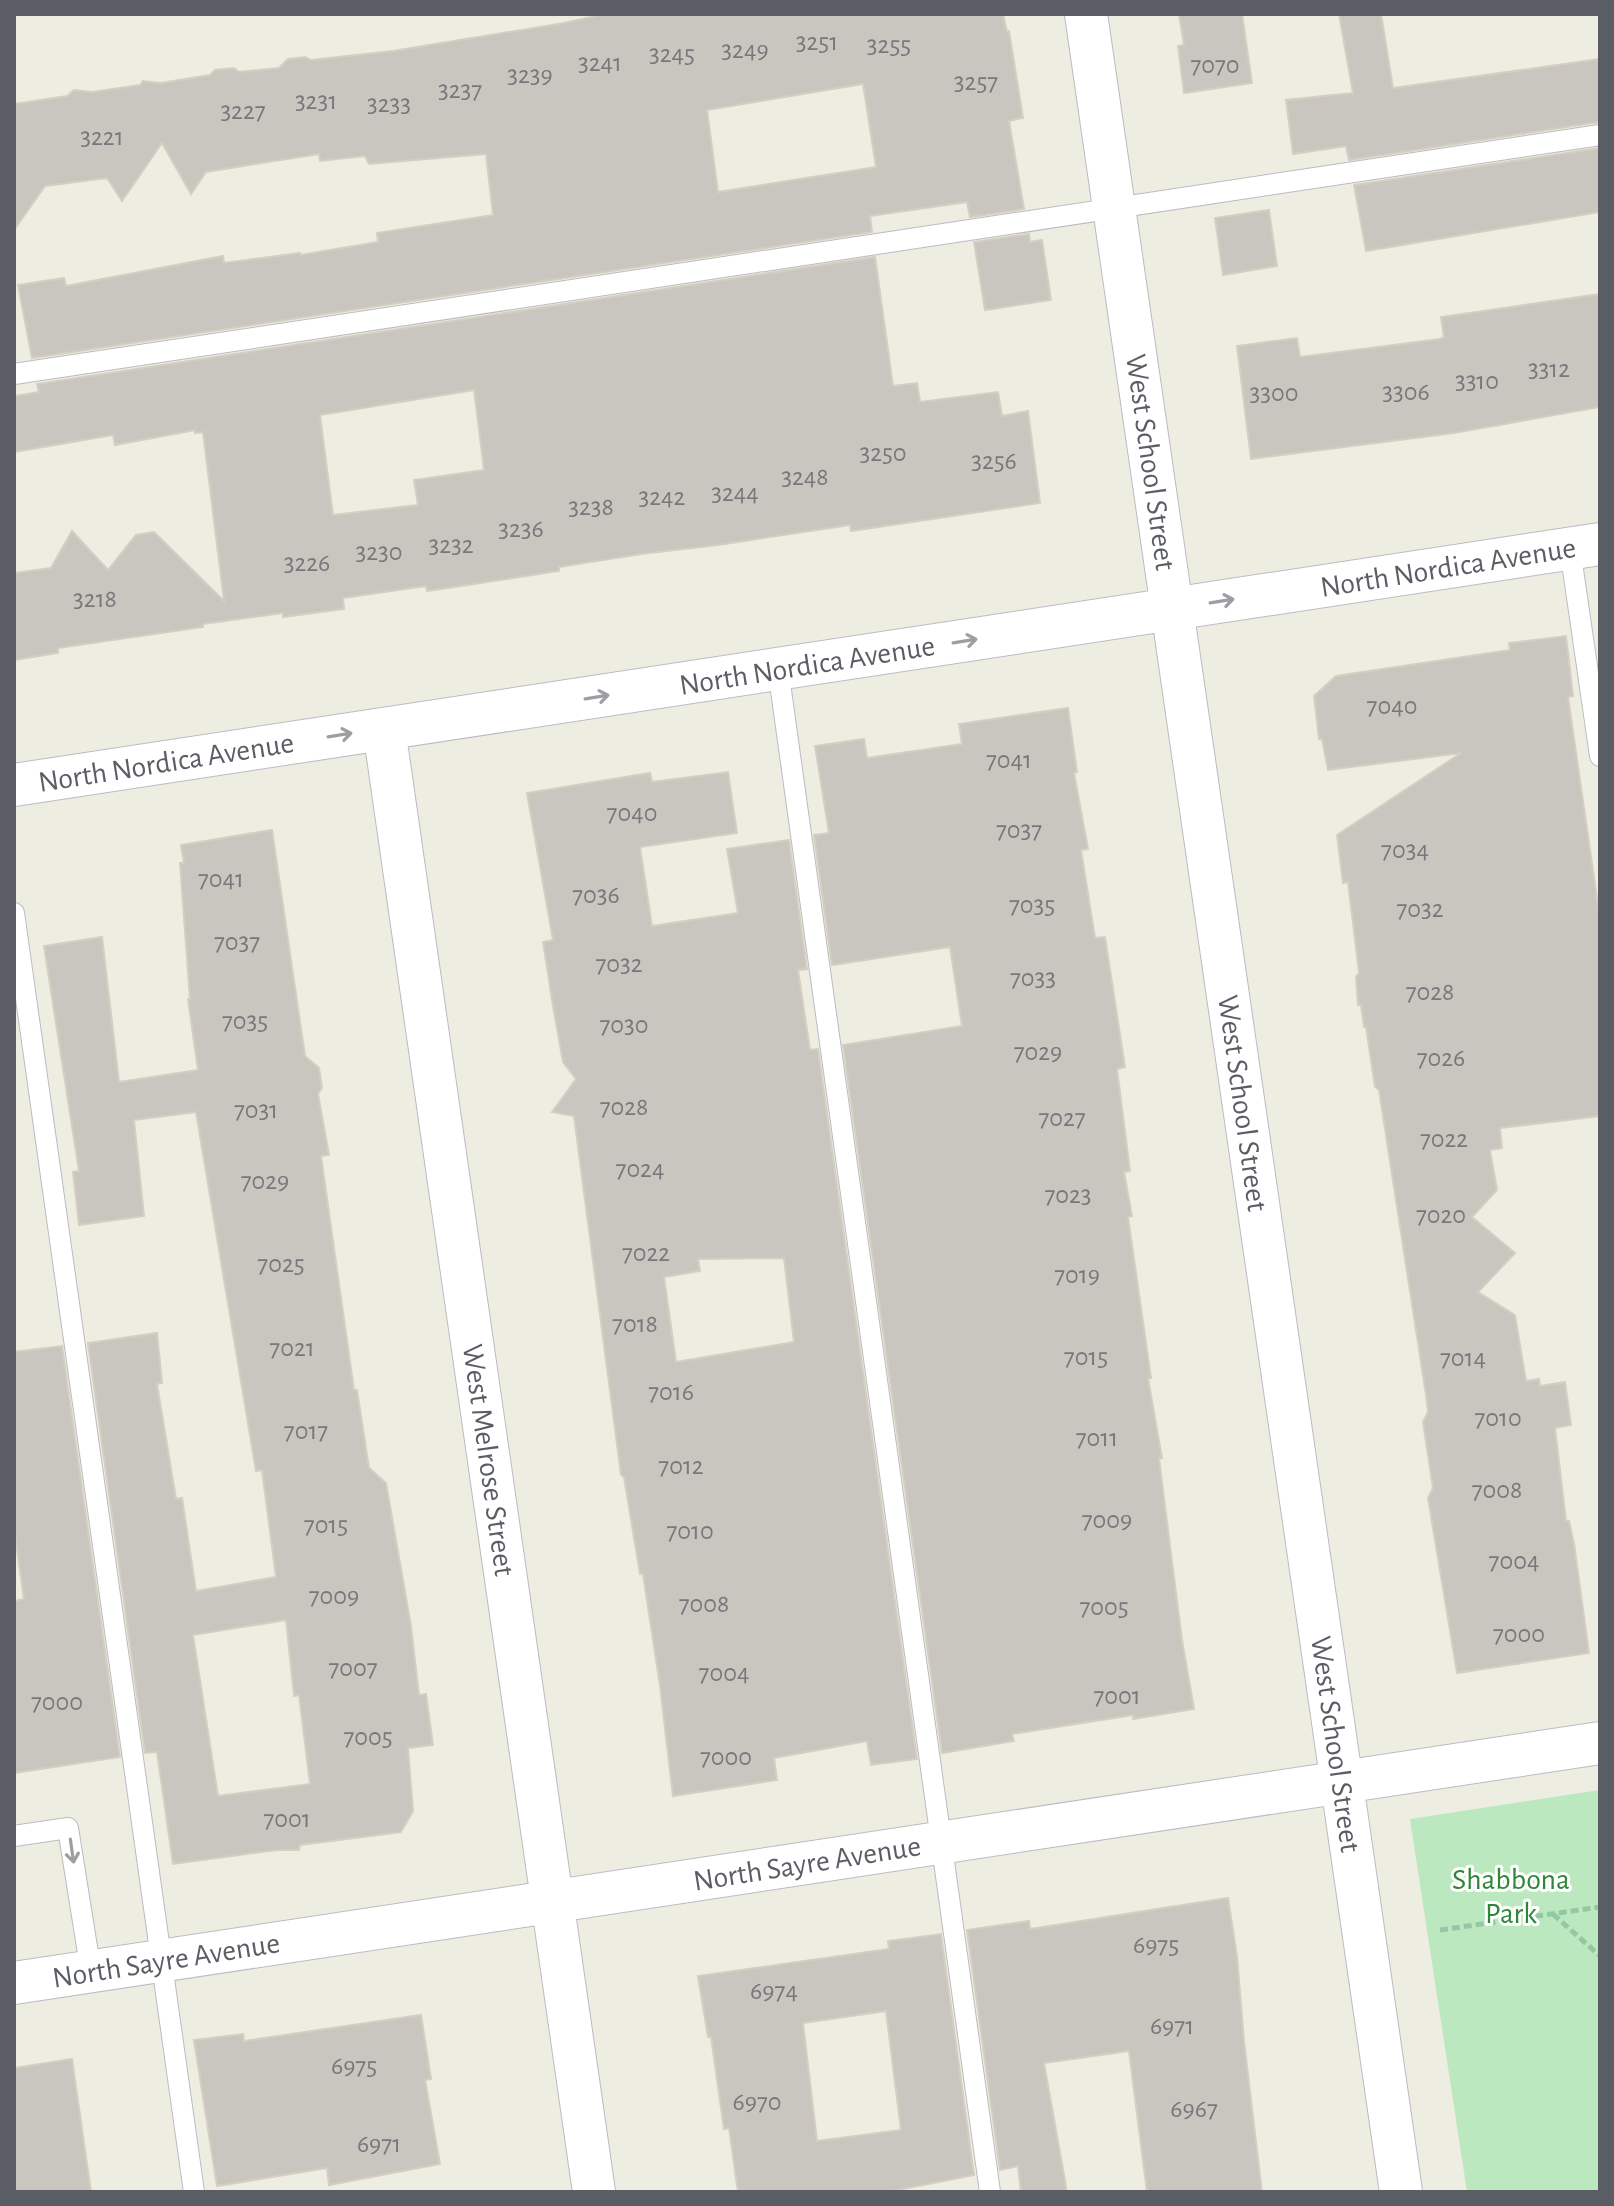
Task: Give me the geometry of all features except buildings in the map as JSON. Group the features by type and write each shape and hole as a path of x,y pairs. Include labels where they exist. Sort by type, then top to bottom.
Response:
{"street":[{"name":"West School Street","path":"1086,14 1401,2192"},
{"name":"North Nordica Avenue","path":"14,785 1585,547"},
{"name":"West Melrose Street","path":"384,729 594,2192"},
{"name":"North Sayre Avenue","path":"14,1983 1600,1743"}],"lane":[{"path":"14,374 1600,135"},
{"path":"1585,547 1600,756"},
{"path":"778,669 990,2192"},
{"path":"14,913 194,2192"},
{"path":"14,1836 68,1828 91,1972"}],"path":[{"path":"1440,1930 1600,1907"},
{"path":"1553,1914 1600,1956"}],"green space":[{"name":"Shabbona Park","path":"1600,1790 1600,2192 1467,2192 1410,1819"}]}
